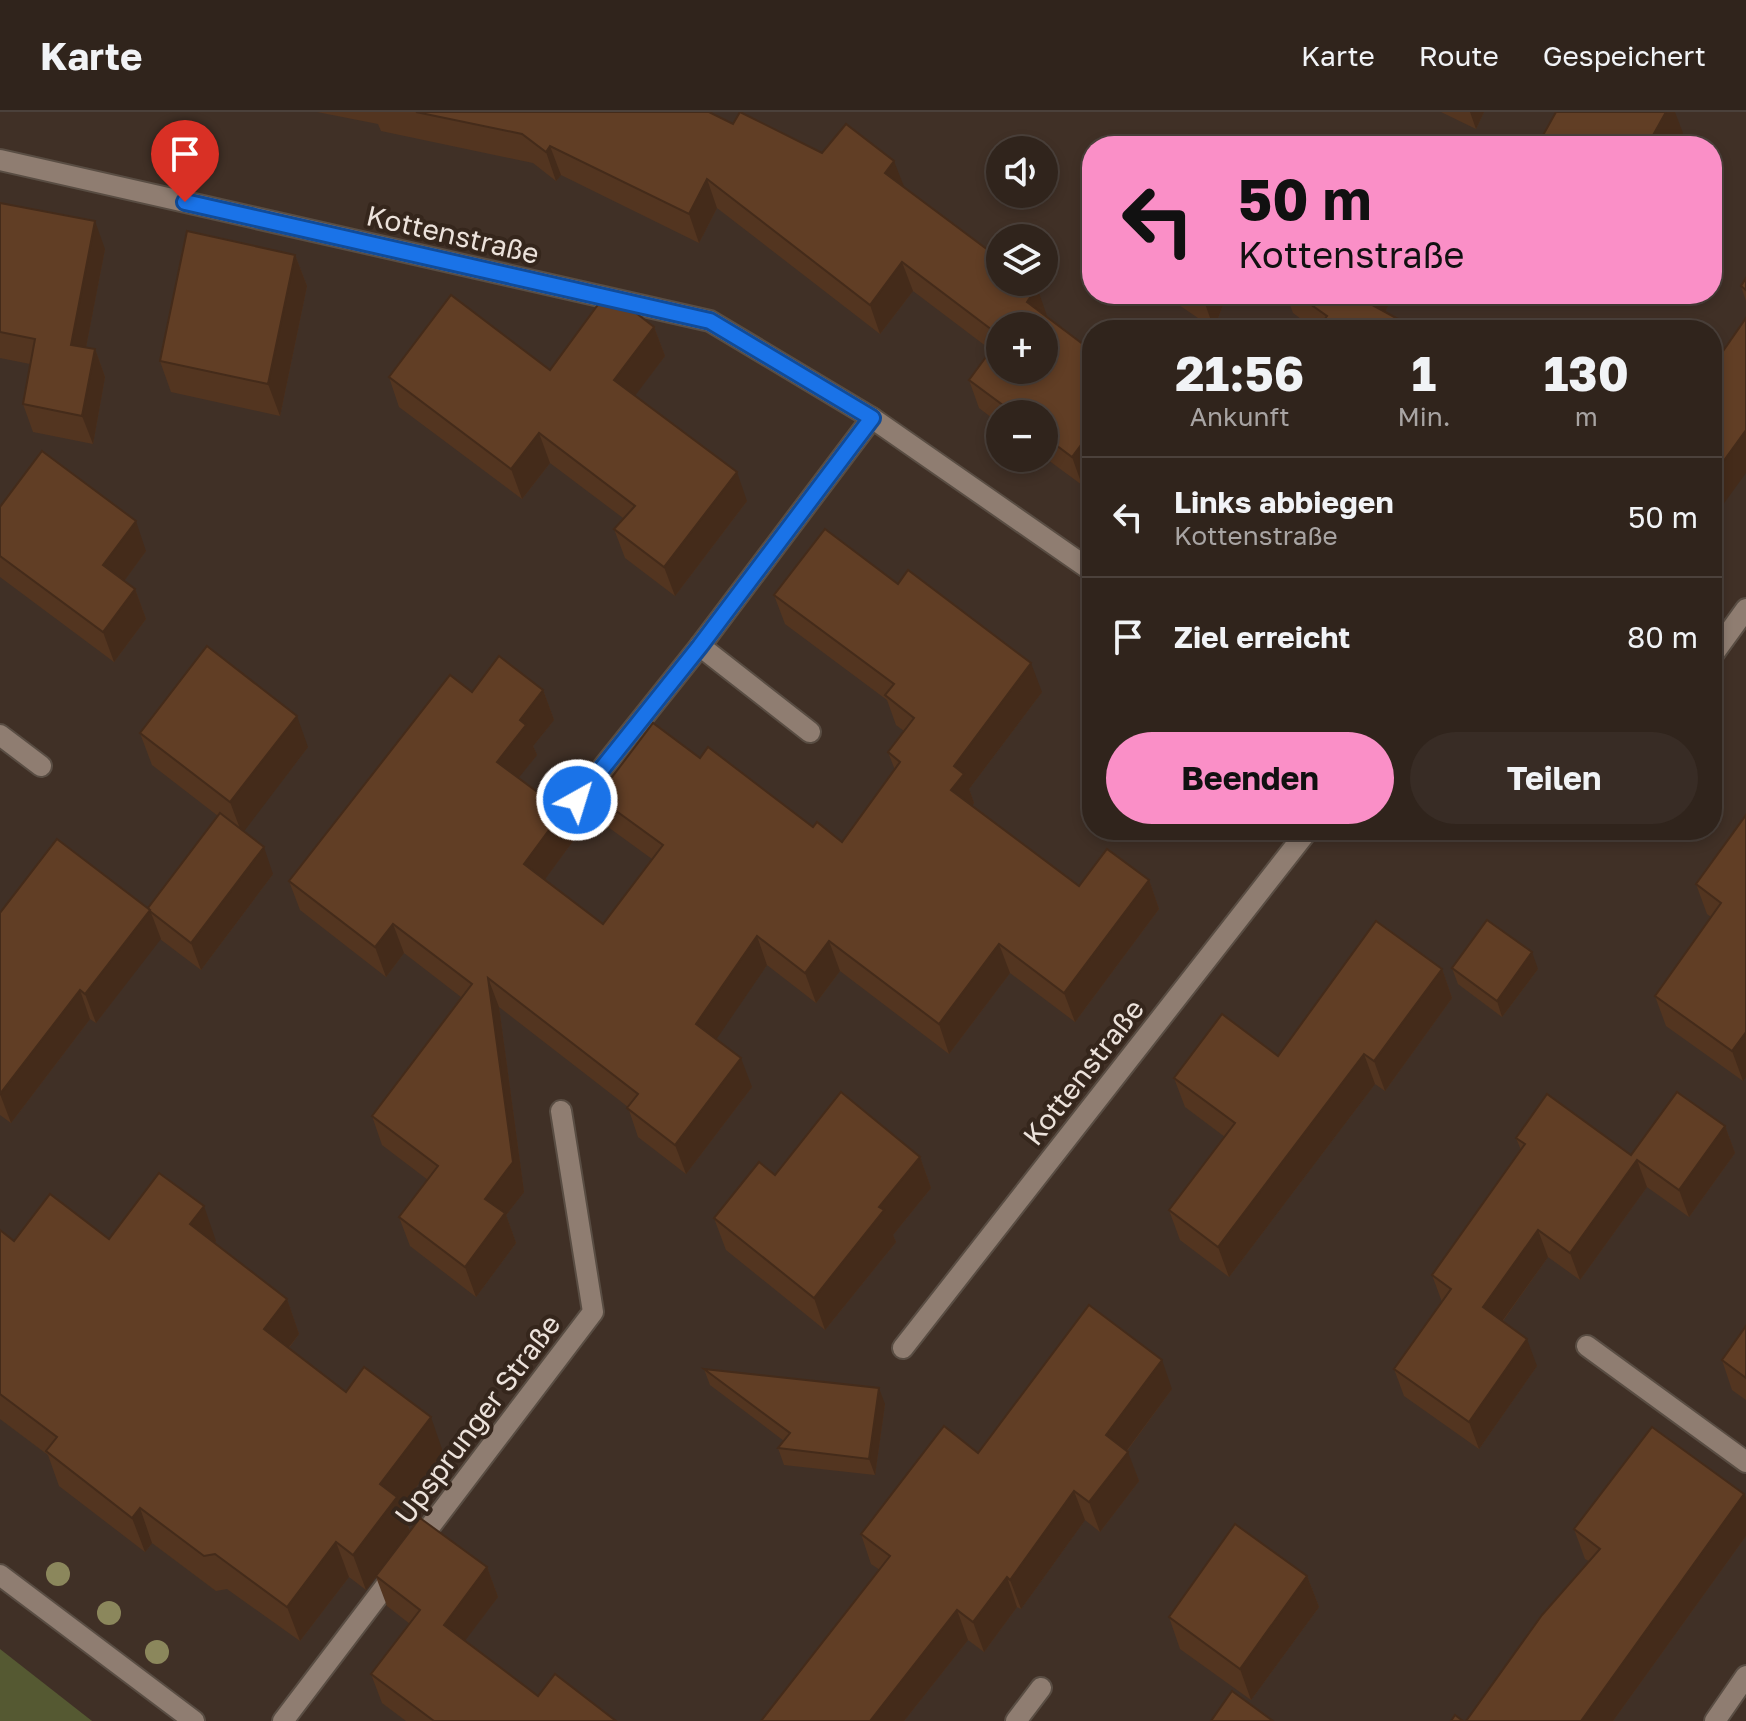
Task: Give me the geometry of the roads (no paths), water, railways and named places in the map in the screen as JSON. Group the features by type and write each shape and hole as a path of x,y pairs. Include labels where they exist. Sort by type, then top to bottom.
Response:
{"street":[{"name":"Kottenstraße","path":"0,160 710,321 872,418 1082,564"},
{"path":"577,800 700,646 872,418"},
{"path":"1722,642 1746,609"},
{"path":"700,646 810,732"},
{"path":"0,735 41,766"},
{"name":"Kottenstraße","path":"903,1348 1300,840"},
{"name":"Upsprunger Straße","path":"283,1721 593,1312 561,1111"},
{"path":"1587,1346 1746,1462"},
{"path":"0,1575 194,1721"},
{"path":"1715,1721 1746,1676"},
{"path":"1016,1721 1041,1688"}]}
